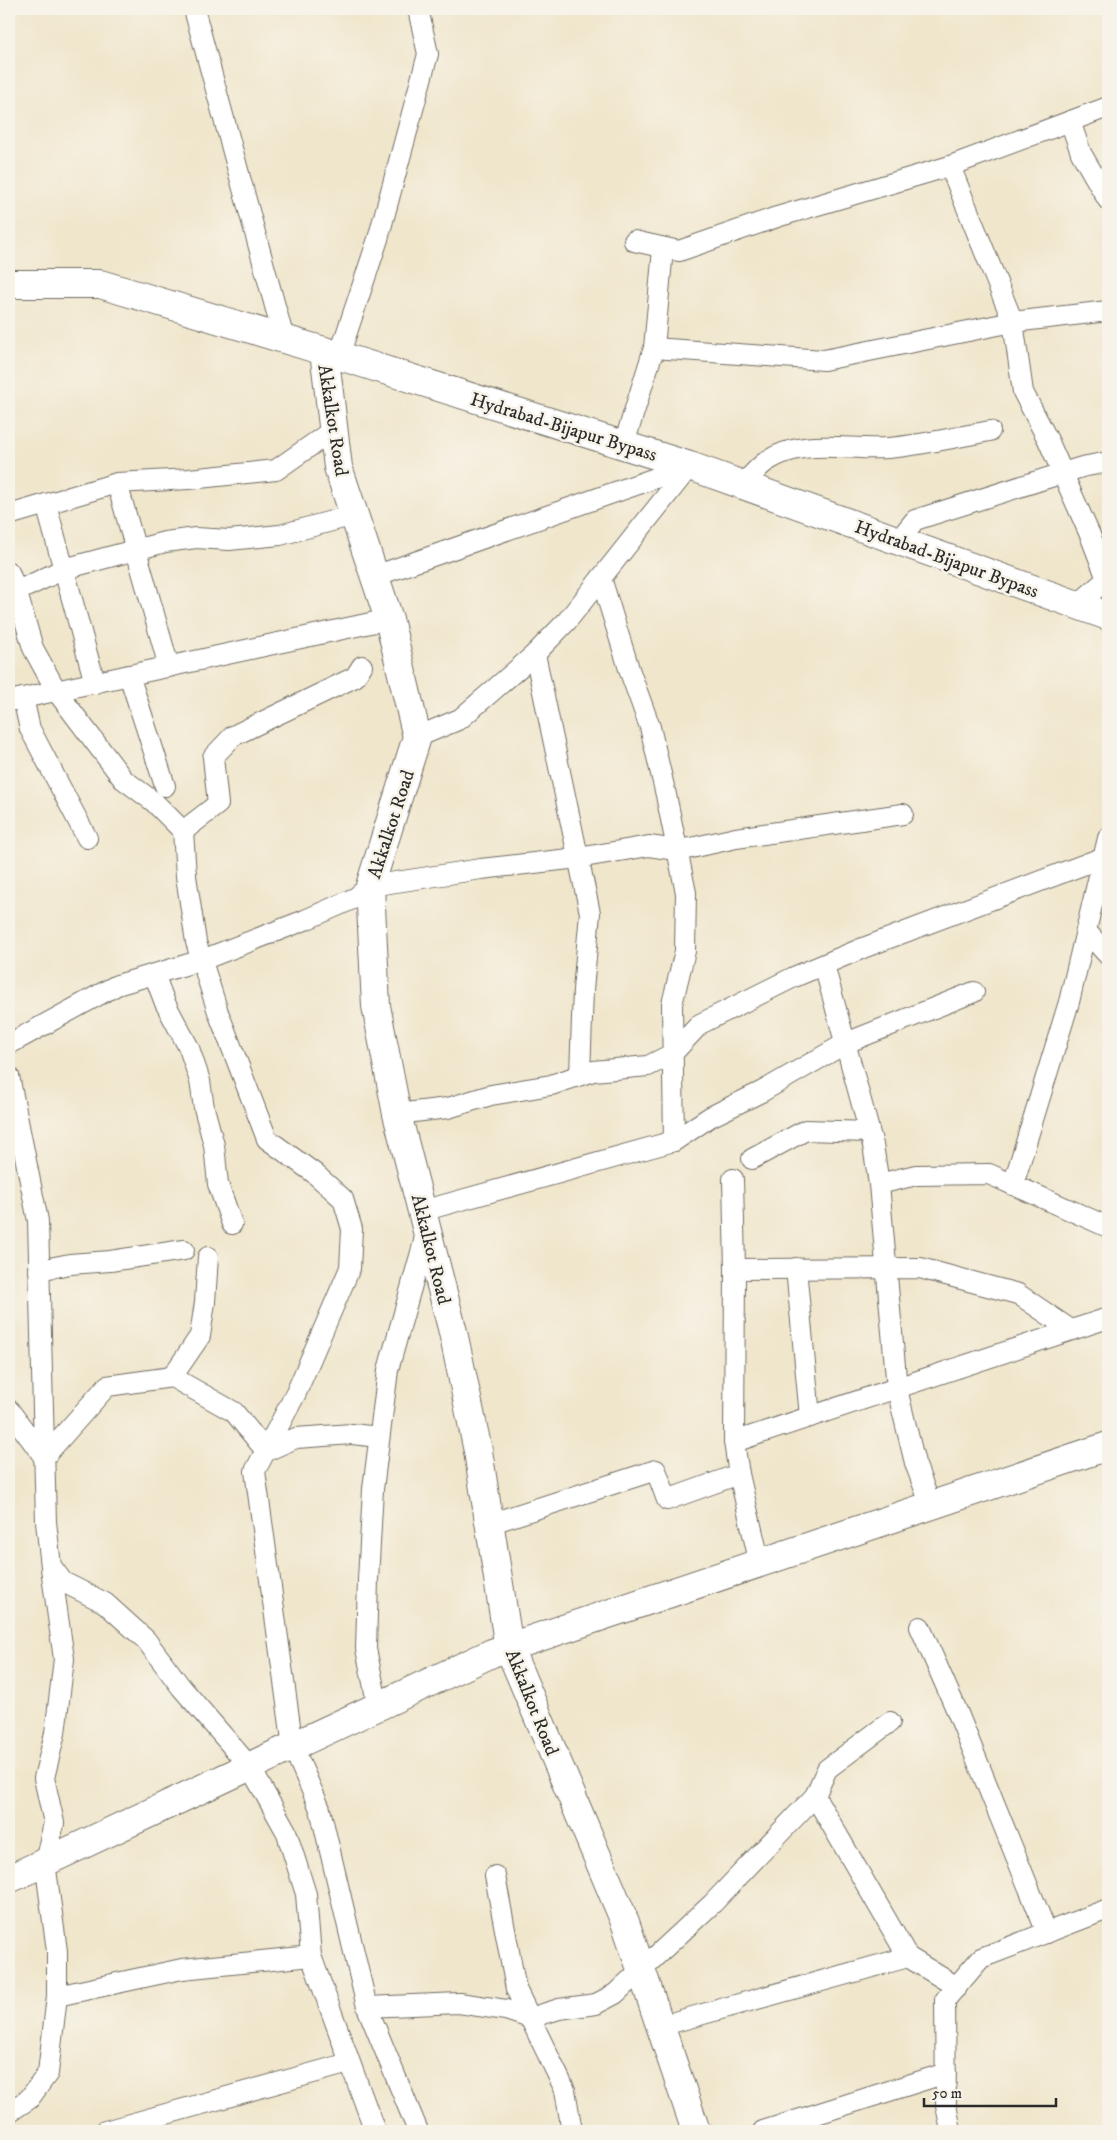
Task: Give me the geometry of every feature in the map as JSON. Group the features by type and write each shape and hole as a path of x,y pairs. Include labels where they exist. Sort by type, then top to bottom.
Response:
{"street":[{"path":"194,9 284,339"},
{"path":"331,354 378,239 428,54 418,9"},
{"path":"634,241 679,252 777,217 950,166 1108,106"},
{"path":"1070,121 1081,153 1108,200"},
{"path":"950,166 997,278 1013,322 1023,392 1063,473 1099,533 1106,579 1077,605"},
{"path":"624,444 654,348 663,249"},
{"name":"Hydrabad-Bijapur Bypass","path":"9,284 100,284 284,339 624,444 1077,605 1106,613"},
{"path":"654,348 824,360 1013,322 1108,311"},
{"name":"Akkalkot Road","path":"331,354 333,430 338,467 389,619 417,737 370,886 376,1006 397,1114 453,1332 478,1452 509,1648 625,1922 696,2131"},
{"path":"9,515 116,483 189,479 276,470 333,430"},
{"path":"742,485 767,461 794,449 836,445 866,449 903,446 990,431"},
{"path":"898,541 915,520 1063,473 1108,462"},
{"path":"375,576 690,466"},
{"path":"417,737 460,719 536,654 568,621 690,466"},
{"path":"116,483 169,667"},
{"path":"46,504 95,683"},
{"path":"13,594 64,569 166,542 196,538 229,540 280,535 354,515"},
{"path":"9,572 13,594 33,648 57,692 123,779 154,802 182,831 186,876 196,942 218,1012 267,1139 314,1172 343,1199 352,1229 350,1268 296,1393 255,1471 293,1747 320,1809 367,2007 418,2131"},
{"path":"602,578 630,672 650,728 686,893 684,951 672,1004 674,1141"},
{"path":"87,838 16,700 389,619"},
{"path":"536,654 590,913 583,990 580,1075"},
{"path":"182,831 218,804 213,757 233,736 355,677 362,666"},
{"path":"130,675 165,786"},
{"path":"9,1044 117,985 202,960 339,906 355,898 370,886 481,869 578,858 649,846 676,850 736,838 903,814"},
{"path":"1014,1185 1069,1002 1108,838"},
{"path":"397,1114 448,1108 491,1095 551,1085 593,1071 648,1066 672,1054 700,1024 824,965 863,948 1104,857"},
{"path":"1086,931 1108,955"},
{"path":"824,965 873,1145 879,1184 897,1389 915,1463 931,1506"},
{"path":"154,974 165,1002 189,1048 200,1081 204,1108 214,1145 218,1184 232,1224"},
{"path":"378,1707 366,1649 373,1489 388,1370 425,1221 674,1141 710,1117 763,1091 846,1043 974,992"},
{"path":"9,1076 38,1221 46,1522 64,1659 55,1733 44,1778 54,1823 45,1862 57,1951 58,1996 48,2073 29,2099 9,2112"},
{"path":"752,1159 806,1130 869,1132"},
{"path":"879,1184 916,1175 989,1174 1108,1227"},
{"path":"733,1179 735,1269 734,1442 739,1474 760,1564"},
{"path":"39,1270 70,1264 110,1262 184,1250"},
{"path":"172,1376 200,1336 205,1302 208,1257"},
{"path":"796,1268 810,1417"},
{"path":"735,1269 920,1268 1018,1294 1071,1330"},
{"path":"734,1442 1108,1318"},
{"path":"44,1457 107,1386 172,1376 234,1412 266,1451"},
{"path":"9,1410 44,1457"},
{"path":"266,1451 296,1438 352,1434 380,1437"},
{"path":"9,1879 492,1653 1108,1446"},
{"path":"489,1524 656,1470 667,1500 739,1474"},
{"path":"51,1566 63,1582 105,1603 146,1640 180,1687 250,1766 286,1831 306,1894 311,1956 375,2131"},
{"path":"920,1626 958,1711 1047,1932"},
{"path":"367,2007 459,2003 506,2010 530,2018 559,2009 596,2004 615,1994 713,1903 815,1796 827,1769 890,1722"},
{"path":"815,1796 908,1957 956,1987"},
{"path":"495,1876 516,1989 565,2090 572,2131"},
{"path":"951,2131 946,2105 945,2000 981,1958 1108,1909"},
{"path":"58,1996 182,1969 311,1956"},
{"path":"660,2026 908,1957"},
{"path":"104,2131 349,2063"},
{"path":"776,2129 946,2073"}]}
